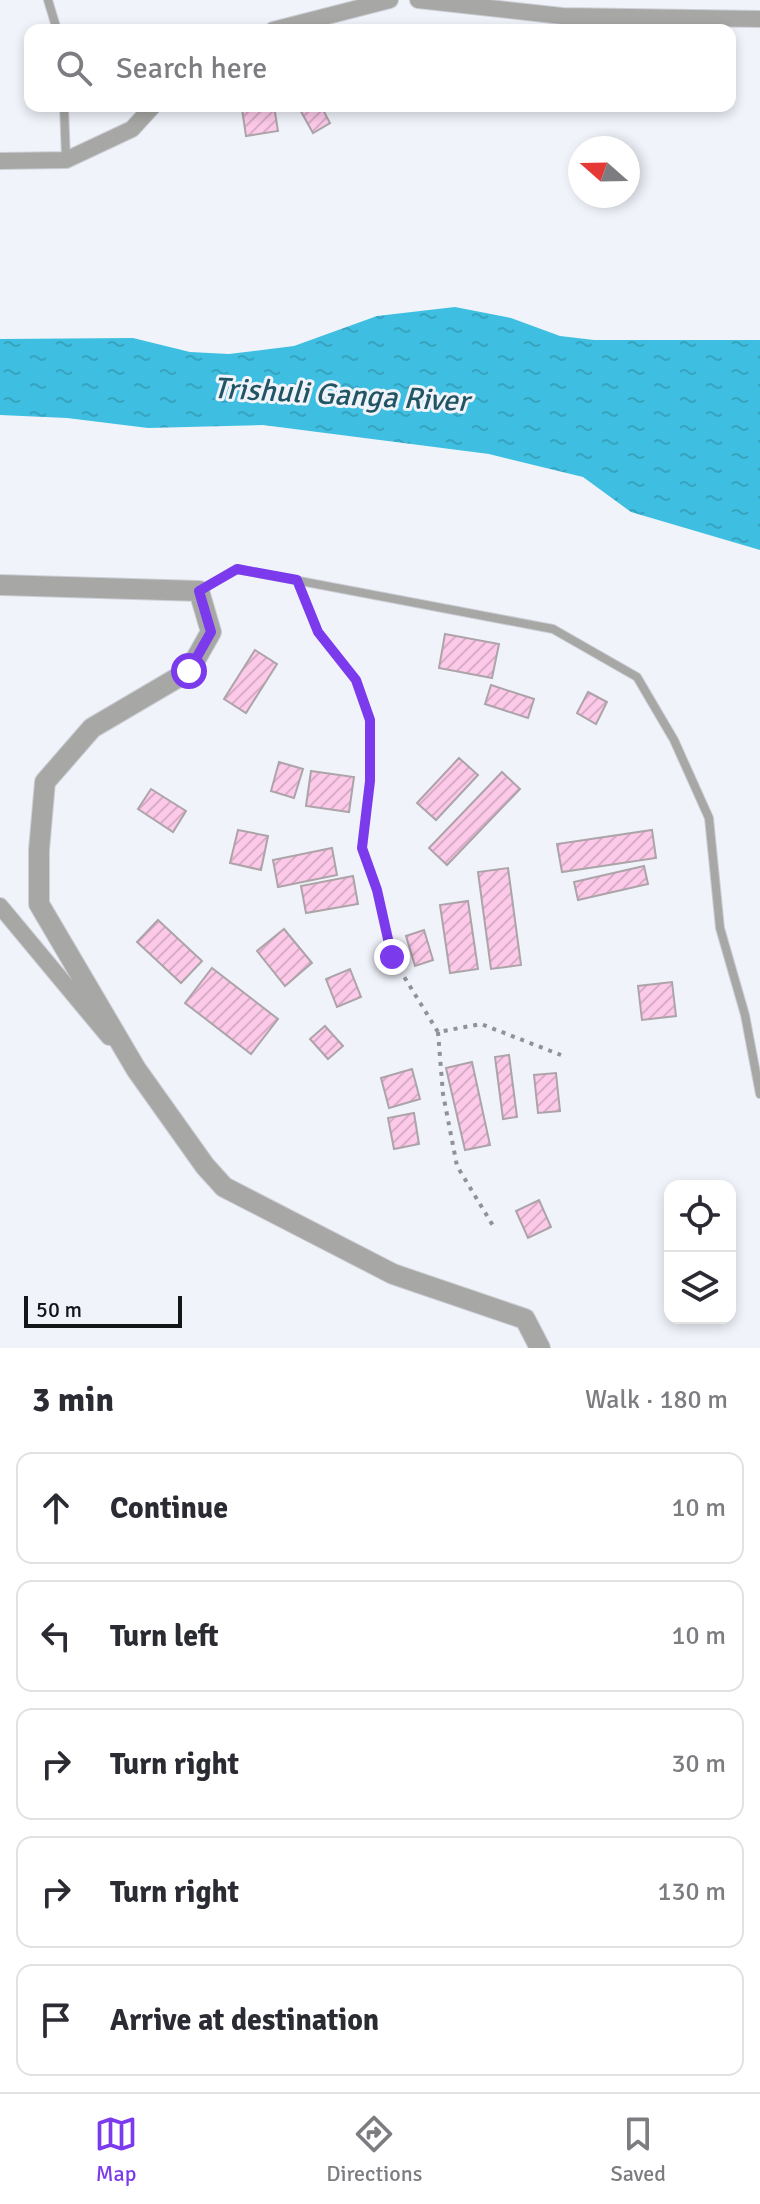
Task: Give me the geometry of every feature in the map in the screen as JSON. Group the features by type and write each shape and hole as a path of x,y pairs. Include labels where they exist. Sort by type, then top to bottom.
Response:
{"street":[{"path":"296,24 390,0"},
{"path":"418,0 562,16 760,19"},
{"path":"0,161 66,160 132,129 148,112"},
{"path":"0,585 199,591 211,632 189,671 92,728 45,782 39,850 39,904 136,1069"},
{"path":"0,906 136,1069 205,1166 224,1187 393,1274 525,1319 540,1348"}],"lane":[{"path":"48,0 55,24"},
{"path":"64,112 66,160"},
{"path":"199,591 237,569 553,629 637,677 674,740 709,818 720,928 745,1015 760,1094"}],"path":[{"path":"297,580 318,632 356,680 370,720 370,781 362,848 377,890 392,957 438,1032 443,1094 457,1166 495,1229"},
{"path":"438,1032 481,1024 561,1055"}],"water":[{"name":"Trishuli Ganga River","path":"455,307 511,318 560,336 594,340 760,340 760,550 631,512 583,477 489,454 263,425 148,428 67,418 0,415 0,339 133,338 190,352 229,354 294,346 377,316"}],"building":[{"path":"242,112 275,112 278,131 246,136"},
{"path":"301,112 324,112 330,123 313,133"},
{"path":"445,634 499,644 492,678 439,668"},
{"path":"255,650 277,664 246,713 224,699"},
{"path":"491,685 534,699 528,718 485,704"},
{"path":"588,692 607,702 596,724 577,713"},
{"path":"459,758 478,775 436,820 417,803"},
{"path":"279,762 303,769 294,798 271,791"},
{"path":"311,771 354,777 349,812 306,806"},
{"path":"502,772 520,789 447,865 429,848"},
{"path":"151,789 186,811 173,832 138,809"},
{"path":"238,830 268,836 261,870 230,863"},
{"path":"652,830 656,858 562,872 557,844"},
{"path":"332,848 337,875 278,887 273,860"},
{"path":"644,866 648,884 578,900 574,882"},
{"path":"508,868 521,965 491,969 478,872"},
{"path":"353,876 358,904 306,913 301,886"},
{"path":"468,901 478,969 450,973 440,905"},
{"path":"158,920 202,961 181,983 137,942"},
{"path":"284,929 312,963 285,986 257,951"},
{"path":"424,930 433,960 415,966 406,936"},
{"path":"212,968 278,1019 251,1054 185,1003"},
{"path":"350,969 361,997 337,1007 326,979"},
{"path":"672,982 676,1016 642,1020 638,986"},
{"path":"325,1026 343,1046 328,1059 310,1039"},
{"path":"509,1055 517,1117 503,1119 495,1057"},
{"path":"472,1062 490,1145 465,1150 446,1068"},
{"path":"412,1069 420,1099 389,1108 381,1078"},
{"path":"556,1073 560,1111 538,1113 534,1075"},
{"path":"414,1113 419,1144 394,1149 388,1118"},
{"path":"539,1200 551,1227 528,1238 516,1211"}],"route":[{"path":"189,671 211,632 199,591 237,569 297,580 318,632 356,680 370,720 370,781 362,848 377,890 392,957"}]}
